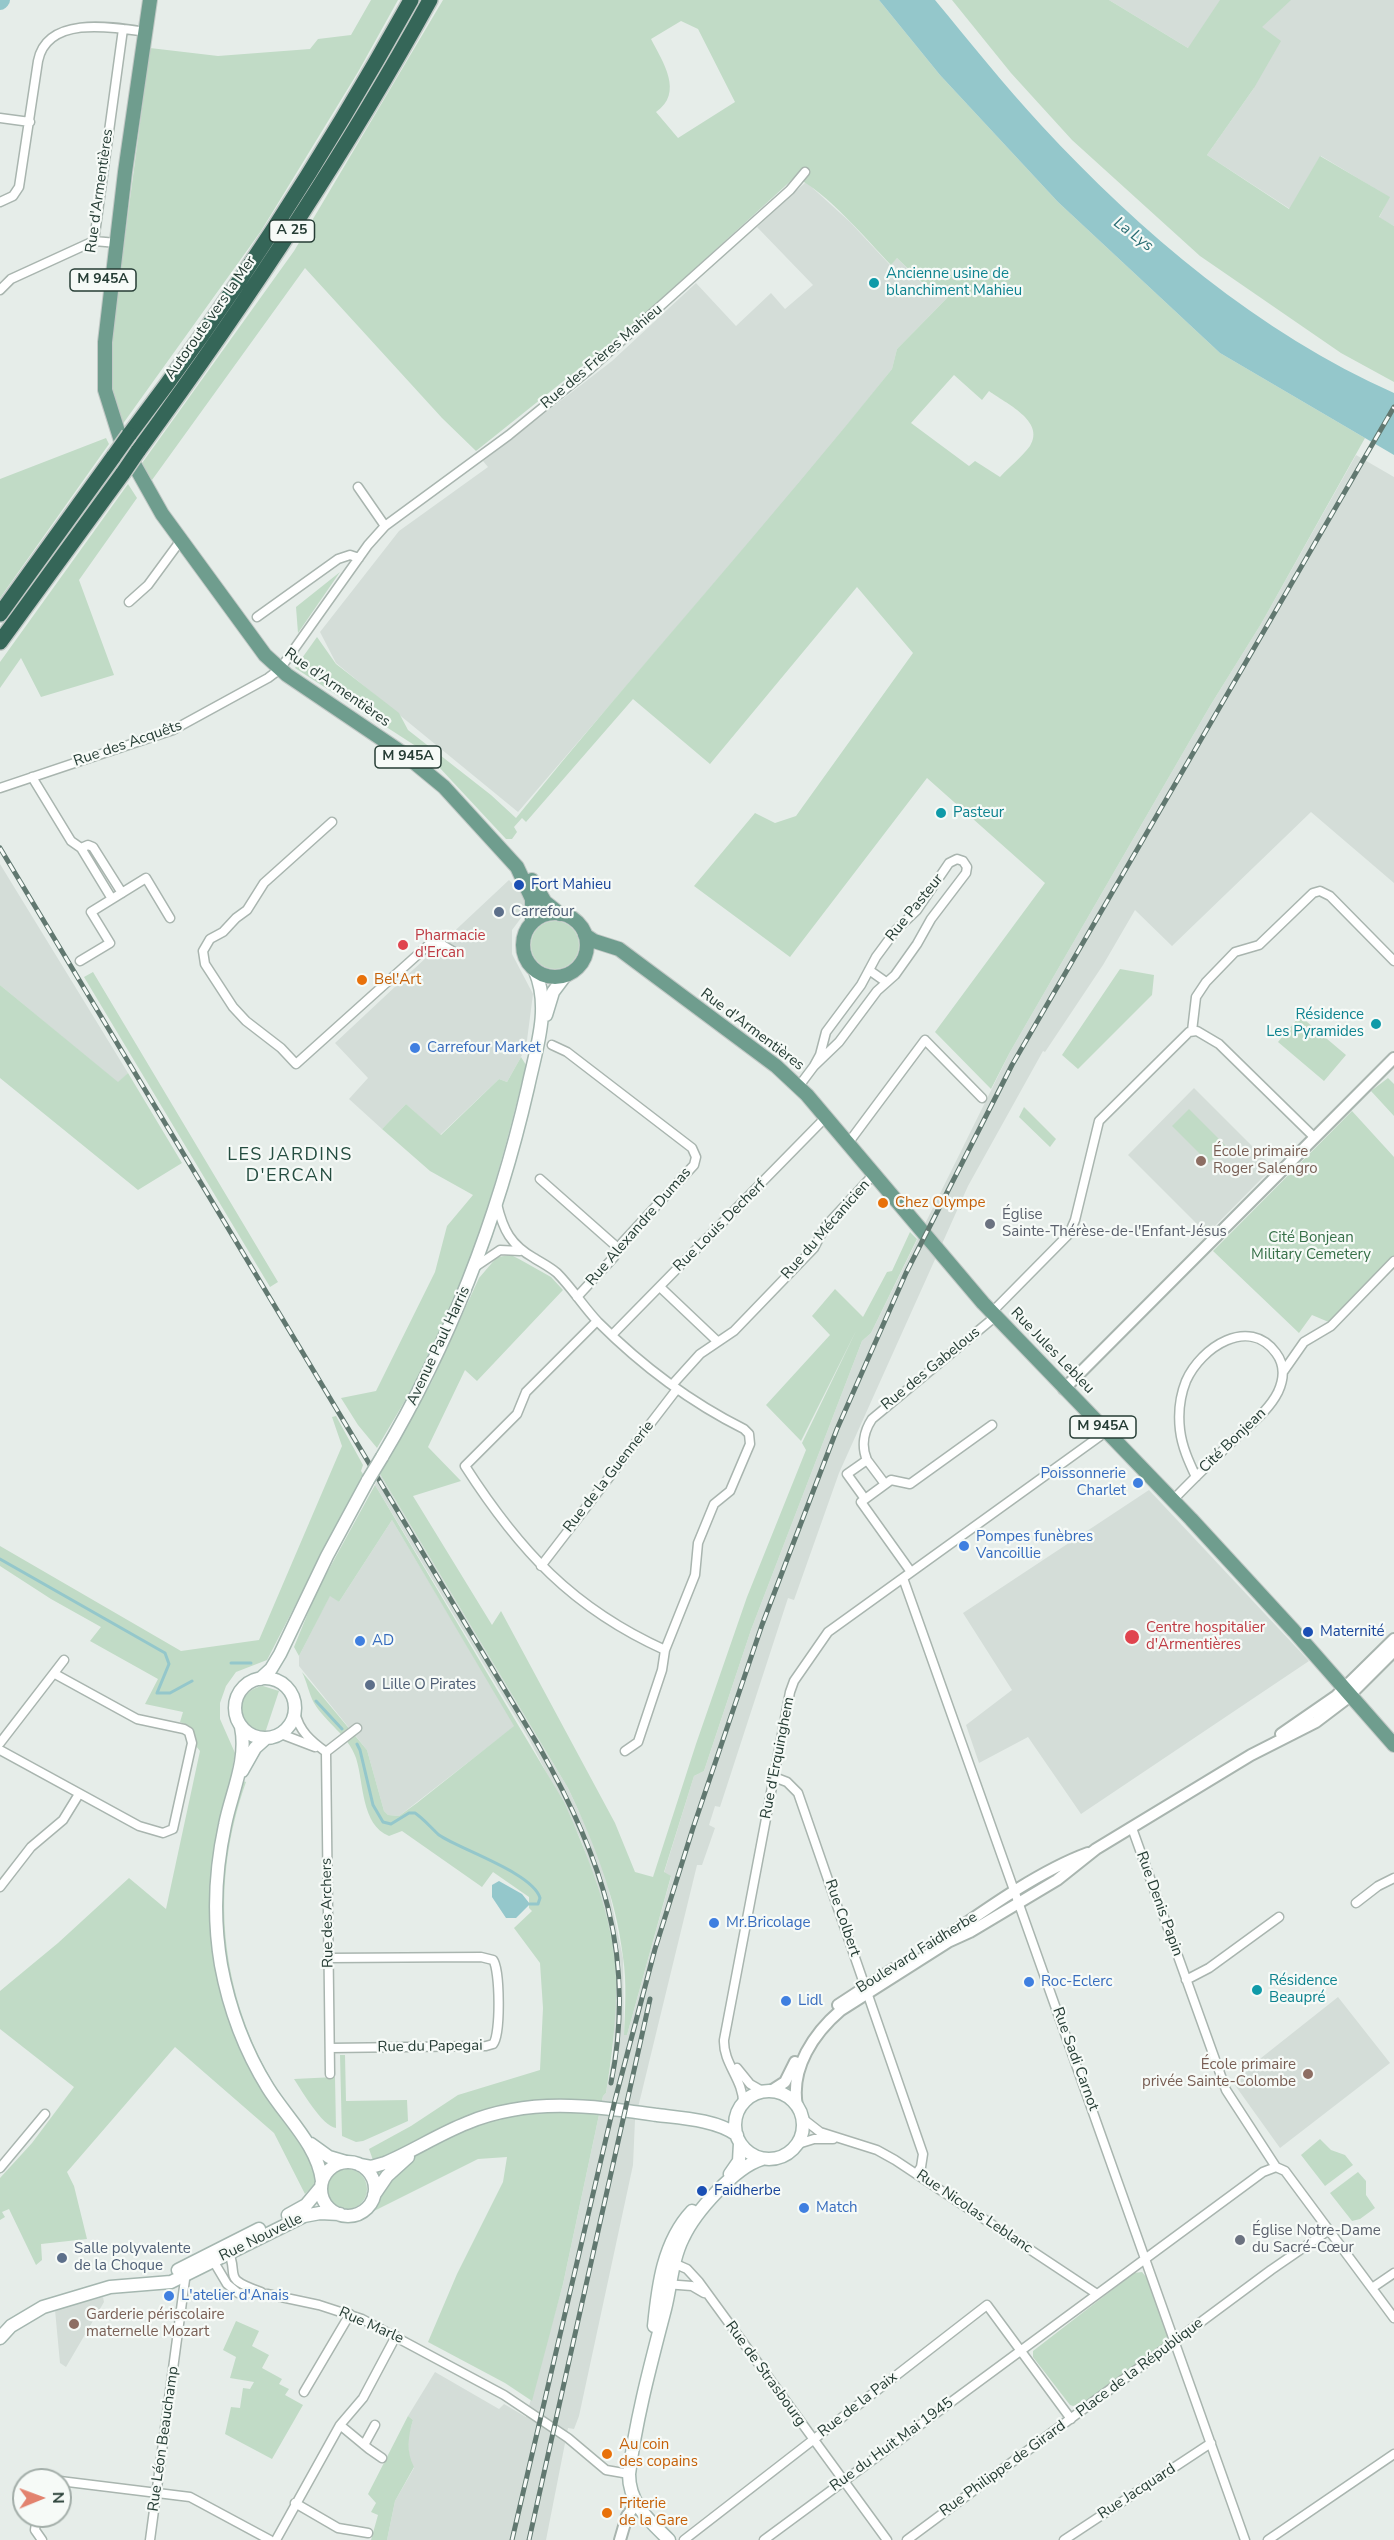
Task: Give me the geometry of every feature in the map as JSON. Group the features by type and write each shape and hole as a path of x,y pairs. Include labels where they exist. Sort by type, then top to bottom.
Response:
{"highway":[{"name":"A 25","path":"0,614 219,309 290,204 343,119 411,0"},
{"name":"Autoroute vers la Mer","path":"0,642 226,329 298,222 357,128 430,0"}],"main road":[{"name":"Rue d'Armentières","path":"143,32 144,0"},
{"name":"Rue d'Armentières","path":"150,0 143,32 113,242 105,342 105,390 121,441 162,514 265,655 280,669 432,776 517,867 532,880 545,902 560,914"},
{"name":"Rue d'Armentières","path":"517,867 532,899 532,923"},
{"path":"560,914 574,920 585,935 587,947 582,962 575,971 565,976 552,978 535,971 526,960 523,948 524,936 532,923 543,916 560,914"},
{"name":"Rue d'Armentières","path":"585,935 594,941 617,947 758,1052 798,1086 827,1116 914,1220"},
{"name":"Rue d'Armentières","path":"582,962 606,952 619,953 630,958"},
{"name":"Avenue Paul Harris","path":"535,971 542,998 538,1039"},
{"name":"Avenue Paul Harris","path":"321,2184 317,2162 266,2085 249,2052 233,2012 222,1967 216,1926 217,1874 225,1821 236,1786 243,1748 242,1727 235,1713 237,1698 247,1684 261,1679 272,1667 291,1634 320,1569 432,1366 475,1268 497,1204 517,1134 538,1039 553,992 565,976"},
{"name":"Rue Jules Lebleu","path":"914,1220 994,1314 1064,1389 1173,1500 1349,1690 1394,1734"},
{"name":"Avenue Paul Harris","path":"291,1634 282,1666 283,1684 293,1697 295,1712"},
{"path":"261,1679 272,1679 283,1684"},
{"name":"Rue Jules Lebleu","path":"1349,1690 1394,1745"},
{"path":"242,1727 251,1735 265,1738 281,1734 291,1723 295,1712"},
{"name":"Avenue Paul Harris","path":"236,1786 252,1752 265,1738"},
{"path":"669,2540 636,2504 630,2490 629,2474 670,2262 672,2240 681,2224 736,2167 740,2154 736,2123 741,2108 753,2096 767,2092 787,2096 800,2112 803,2131 798,2144 782,2157 762,2159 739,2173 705,2206 683,2236 670,2262"},
{"name":"Avenue Paul Harris","path":"299,2133 322,2154 371,2167 385,2163 479,2118 540,2105 592,2106 689,2120 727,2129 739,2139"},
{"name":"Avenue Paul Harris","path":"689,2120 716,2120 741,2108"},
{"path":"739,2139 751,2154 762,2159"},
{"name":"Avenue Paul Harris","path":"373,2196 392,2171 429,2141"},
{"path":"354,2164 372,2178 373,2196 363,2211 350,2215 340,2214 327,2205 321,2184 333,2166 354,2164"},
{"name":"Rue Nouvelle","path":"228,2250 306,2205 321,2184"},
{"name":"Rue Nouvelle","path":"186,2271 304,2216 320,2213 340,2214"},
{"path":"0,2326 42,2301 82,2286 103,2281 157,2277 186,2271"},
{"path":"0,2338 7,2329 28,2314 66,2299 124,2285 162,2284 186,2271"}],"street":[{"path":"0,202 13,196 19,186 38,61 45,44 57,36 88,26 143,32"},
{"name":"Rue d'Armentières","path":"94,241 123,29"},
{"path":"0,118 30,122"},
{"name":"Rue des Frères Mahieu","path":"280,669 359,558 385,526 509,435 618,346 790,190 805,172"},
{"path":"0,290 11,279 94,241 113,242"},
{"path":"0,279 11,279"},
{"path":"358,487 385,526"},
{"path":"129,602 148,585 181,540"},
{"path":"256,616 338,559 350,555 359,558"},
{"name":"Rue des Acquêts","path":"0,788 173,730 268,678 280,669"},
{"path":"32,777 71,841 81,848 112,899"},
{"path":"332,822 264,883 247,910 223,932 210,939 204,948 205,964 233,1007 246,1021 281,1048 296,1064 434,940 454,952"},
{"path":"81,848 88,845 93,847 122,893"},
{"name":"Rue Pasteur","path":"798,1086 814,1066 839,1042 886,982 896,975 931,919 964,876 967,868 963,861 957,859 949,863 917,910 896,930 861,985 826,1032 820,1055 814,1066"},
{"path":"80,961 110,943 91,912 146,878 170,918"},
{"path":"1315,1138 1219,1044 1207,1035 1192,1031 1196,997 1200,989 1235,952 1259,945 1310,895 1320,891 1334,899 1394,961"},
{"path":"869,970 886,982"},
{"name":"Rue des Gabelous","path":"867,1460 864,1437 872,1419 994,1314 1069,1234 1075,1220 1099,1121 1184,1035 1192,1031"},
{"path":"849,1142 925,1040 982,1098"},
{"name":"Rue Alexandre Dumas","path":"552,1045 575,1059 695,1152 694,1165 618,1248 614,1257 577,1297"},
{"path":"1064,1389 1394,1058"},
{"name":"Rue Louis Decherf","path":"612,1335 827,1116"},
{"name":"Rue du Mécanicien","path":"674,1387 700,1354 734,1331 814,1248 825,1227 875,1173"},
{"path":"540,1179 618,1248"},
{"path":"497,1204 506,1234 523,1252 553,1269 597,1321 612,1335 674,1387 749,1434 750,1444 730,1491 714,1504 698,1543 695,1575 665,1650 662,1670 638,1742 625,1751"},
{"path":"475,1268 500,1250 523,1252"},
{"name":"Cité Bonjean","path":"1283,1372 1299,1347 1310,1336 1331,1326 1394,1261"},
{"path":"660,1287 717,1341"},
{"path":"597,1321 526,1392 517,1414 465,1466 499,1518 541,1566 592,1608 629,1632 665,1650"},
{"name":"Cité Bonjean","path":"1173,1500 1269,1406 1280,1388 1283,1372 1281,1360 1265,1342 1249,1337 1225,1340 1213,1347 1198,1362 1187,1380 1179,1412 1182,1443 1196,1477"},
{"name":"Rue de la Guennerie","path":"541,1566 674,1387"},
{"path":"863,1500 891,1480 910,1484 992,1425"},
{"name":"Rue d'Erquinghem","path":"741,2108 741,2085 726,2054 726,2031 792,1686 828,1632 1107,1431"},
{"path":"885,1484 867,1460 848,1474 911,1572"},
{"name":"Rue Sadi Carnot","path":"903,1578 1245,2540"},
{"name":"Boulevard Faidherbe","path":"1349,1690 1394,1639"},
{"name":"Boulevard Faidherbe","path":"767,2092 787,2079 804,2043 826,2015 934,1945 1017,1898 1071,1859 1096,1849 1251,1755 1349,1690 1394,1651"},
{"path":"0,1743 64,1660"},
{"path":"0,1750 145,1829 163,1833 170,1831 176,1823 192,1739 189,1732 137,1719 54,1674"},
{"path":"295,1712 306,1736 326,1752"},
{"path":"326,1752 357,1728"},
{"path":"281,1734 326,1752"},
{"name":"Rue des Archers","path":"326,1752 330,2074"},
{"name":"Rue Colbert","path":"774,1777 787,1782 798,1793 923,2154 921,2167 916,2173"},
{"path":"0,1887 31,1847 63,1820 79,1794"},
{"name":"Rue Denis Papin","path":"1132,1828 1226,2090 1276,2167 1285,2171 1394,2318"},
{"path":"1356,1903 1378,1886 1394,1878"},
{"path":"1186,1980 1209,1968 1279,1917"},
{"name":"Rue du Papegai","path":"328,1958 482,1957 493,1959 498,1971 498,2034 495,2042 490,2045 330,2048"},
{"name":"Boulevard Faidherbe","path":"800,2112 795,2084 813,2042 833,2017 866,1989"},
{"path":"726,2054 750,2084 767,2092"},
{"name":"Rue Nicolas Leblanc","path":"800,2112 816,2130 877,2150 916,2173 1097,2294"},
{"path":"0,2168 45,2114"},
{"name":"Rue Nicolas Leblanc","path":"798,2144 818,2139 846,2139"},
{"path":"1021,2351 1263,2172 1276,2167"},
{"name":"Place de la République","path":"1021,2351 1071,2419 1271,2270 1329,2230"},
{"name":"Rue Marle","path":"228,2250 232,2275 237,2282 267,2294 350,2314 396,2336 469,2375 568,2438 606,2470 629,2474"},
{"name":"Rue Marle","path":"212,2258 232,2290 245,2294 267,2294"},
{"name":"Rue de Strasbourg","path":"670,2262 687,2269 887,2540"},
{"name":"Rue Léon Beauchamp","path":"150,2540 186,2271"},
{"path":"1372,2288 1394,2273"},
{"path":"665,2284 692,2286 707,2295"},
{"name":"Rue de la Paix","path":"684,2540 987,2305 1021,2351"},
{"path":"304,2392 350,2314"},
{"path":"276,2540 340,2425 360,2403 396,2336"},
{"name":"Rue du Huit Mai 1945","path":"764,2540 1021,2351"},
{"name":"Rue Philippe de Girard","path":"907,2540 1071,2419"},
{"path":"340,2425 382,2457"},
{"path":"364,2445 375,2425"},
{"name":"Rue Jacquard","path":"1064,2540 1210,2444"},
{"path":"1268,2540 1394,2454"},
{"path":"72,2482 196,2499 270,2540"},
{"path":"295,2503 338,2528 368,2533"},
{"path":"621,2540 627,2516 636,2504"}],"shaded area":[{"path":"1109,0 1394,0 1394,226 1379,218 1389,197 1321,156 1290,209 1207,155 1254,88"},
{"path":"806,182 850,222 890,265 897,258 930,291 941,287 949,296 897,349 892,369 815,466 518,812 336,663 320,632 399,531 488,467 483,461 612,361 696,283 736,326 771,293 785,309 813,285 757,227"},
{"path":"1356,455 1394,477 1394,883 1311,812 1172,946 1135,910 1103,965 1045,1052 1043,1051 968,1186 839,1473 794,1600 788,1598 720,1807 715,1806 709,1825 715,1828 702,1865 697,1865 635,2120 633,2165 579,2416 574,2429 568,2428 546,2540 387,2540 395,2501 414,2468 409,2459 408,2437 413,2420 408,2416 435,2372 499,2409 504,2404 526,2417 563,2284 603,2096 606,2093 613,2052 616,1980 603,1905 581,1840 529,1739 375,1485 380,1474 568,1788 589,1833 606,1876 623,1958 624,2035 627,2035 671,1877 664,1873 694,1776 704,1771 751,1630 862,1341 871,1333 1010,1052 1210,706 1261,624"},
{"path":"0,864 128,1073 118,1083 0,985"},
{"path":"509,880 523,895 527,910 512,930 512,954 533,994 526,1048 507,1082 499,1079 440,1135 406,1104 382,1129 349,1099 368,1078 335,1043"},
{"name":"École primaire Roger Salengro","path":"1194,1088 1273,1167 1207,1234 1128,1155"},
{"name":"Centre hospitalier d'Armentières","path":"1149,1490 1309,1661 1081,1814 1028,1737 979,1763 966,1725 1012,1690 963,1613"},
{"path":"392,1520 515,1726 399,1816 388,1815 384,1811 367,1750 299,1666 299,1656 330,1595 339,1602"},
{"name":"École primaire privée Sainte-Colombe","path":"1338,1997 1390,2063 1280,2148 1232,2081"},
{"name":"Garderie périscolaire maternelle Mozart","path":"103,2297 104,2302 66,2367 60,2363 55,2310"}],"green space":[{"path":"371,0 398,0 358,72 261,231 122,425 110,384 110,350 150,48 218,56 310,49 318,39 351,35"},
{"path":"443,0 879,0 940,75 1058,202 1220,353 1365,438 1261,624 1210,706 1010,1052 991,1089 935,1032 1045,883 927,778 790,957 694,886 755,813 775,823 796,816 913,653 857,587 710,764 633,699 526,822 522,818 514,827 517,832 512,839 506,839 425,752 295,668 317,637 336,664 399,713 408,730 491,795 516,818 846,426 892,369 897,349 949,296 941,287 931,291 897,258 891,265 833,205 808,184 795,177 631,327 476,451 442,418 305,268 152,480 140,466 294,251","holes":["681,21 698,29 735,102 678,138 656,112 669,96 670,87 665,67 651,39","954,375 982,400 989,391 1013,407 1022,414 1033,429 1030,446 1000,477 975,461 969,466 911,423"]},
{"path":"952,0 1109,0 1188,48 1220,0 1291,0 1262,27 1281,41 1254,88 1207,155 1289,209 1320,156 1390,197 1379,217 1394,226 1394,382 1341,353 1200,256 1072,140 1011,73"},
{"path":"106,438 109,444 0,598 0,479"},
{"path":"128,484 137,498 79,580 114,675 41,697 21,658 0,688 0,662"},
{"path":"340,572 298,633 296,607"},
{"path":"550,921 560,921 572,928 579,940 579,950 572,962 560,969 550,969 535,958 531,950 531,940 542,925"},
{"path":"1120,969 1154,975 1152,995 1078,1069 1062,1055"},
{"path":"93,972 278,1282 270,1287 84,977"},
{"path":"0,985 118,1082 128,1073 182,1163 138,1190 0,1078"},
{"path":"1300,1016 1346,1055 1324,1081 1278,1042"},
{"path":"521,1057 526,1065 508,1136 488,1207 464,1276 428,1357 377,1448 358,1425 341,1398 376,1391 435,1272 447,1226 473,1195 430,1171 382,1129 406,1104 441,1135 499,1079 507,1082"},
{"path":"1388,1078 1394,1084 1394,1116 1371,1091"},
{"path":"1024,1107 1056,1139 1050,1147 1019,1117"},
{"path":"1189,1109 1226,1146 1209,1163 1172,1126"},
{"name":"Cité Bonjean Military Cemetery","path":"1352,1111 1394,1157 1394,1257 1331,1323 1312,1315 1299,1333 1213,1251"},
{"path":"910,1232 917,1239 871,1333 862,1341 751,1630 704,1771 694,1776 664,1872 671,1876 627,2035 624,2035 625,1977 620,1935 603,1871 587,1829 568,1788 380,1474 432,1381 479,1278 497,1257 511,1255 551,1277 563,1290 477,1381 465,1370 428,1447 461,1481 413,1496 492,1625 501,1611 615,1823 635,1872 653,1877 747,1597 806,1450 802,1443 856,1331 801,1441 766,1405 830,1335 812,1316 835,1289 863,1317 887,1272 892,1271"},
{"path":"336,1416 363,1465 361,1471 363,1474 267,1660 236,1672 226,1686 220,1703 220,1719 235,1753 231,1776 246,1782 234,1821 227,1860 224,1900 226,1939 232,1978 242,2016 257,2053 297,2120 321,2147 343,2155 305,2194 274,2133 175,2047 67,2172 74,2186 87,2239 41,2244 42,2260 36,2265 9,2209 2,2212 5,2217 0,2220 0,2178 32,2143 74,2087 0,2029 0,1991 58,1943 129,1878 166,1909 200,1751 188,1725 180,1722 183,1712 145,1704 158,1679 90,1641 101,1627 51,1599 0,1566 0,1546 181,1651 259,1640 342,1446 332,1417"},
{"path":"375,1485 564,1802 598,1888 614,1955 616,1993 614,2036 606,2093 603,2096 563,2284 532,2401 505,2383 428,2342 457,2274 503,2182 507,2157 478,2159 372,2212 383,2188 369,2149 411,2126 458,2095 540,2070 543,2008 540,1963 514,1928 532,1911 529,1908 529,1897 493,1872 482,1887 402,1831 389,1836 380,1831 368,1813 356,1758 348,1743 314,1703 302,1672 367,1750 384,1811 388,1815 399,1816 514,1726 392,1520 339,1602 330,1596 299,1656 294,1647 317,1591"},
{"path":"263,1686 279,1691 265,1733 249,1727 242,1714 246,1696 250,1691"},
{"path":"340,2055 345,2055 346,2101 407,2100 408,2121 363,2141 356,2142 342,2136"},
{"path":"335,2077 336,2128 319,2115 294,2079"},
{"path":"1320,2139 1331,2150 1345,2155 1353,2165 1325,2186 1301,2155"},
{"path":"347,2169 355,2170 361,2175 366,2181 366,2197 361,2203 355,2208 347,2209 339,2208 333,2203 328,2197 327,2189 328,2181 333,2175 339,2170"},
{"path":"1358,2172 1366,2181 1366,2195 1375,2208 1360,2219 1352,2221 1330,2193"},
{"path":"1142,2272 1147,2278 1168,2338 1167,2343 1083,2403 1070,2405 1033,2357 1033,2351 1134,2273"},
{"path":"236,2321 259,2331 252,2346 269,2355 262,2368 282,2379 279,2384 289,2389 285,2395 303,2405 272,2459 225,2434 231,2407 240,2408 243,2388 250,2389 254,2382 230,2378 236,2357 223,2350"},
{"path":"408,2416 413,2420 409,2444 414,2467 395,2501 387,2540 371,2540 378,2515 371,2512 376,2503 368,2494"}],"water":[{"name":"La Lys","path":"879,0 935,0 1041,125 1119,204 1161,241 1204,277 1296,341 1344,369 1394,393 1394,455 1220,353 1058,202 940,75"},
{"path":"499,1881 522,1894 530,1904 516,1918 506,1918 492,1897 492,1885"}],"waterway":[{"path":"0,1559 165,1653 169,1664 157,1693 170,1693 192,1681"},
{"path":"231,1663 251,1663"},
{"path":"316,1701 342,1729"},
{"path":"357,1744 373,1805 383,1822 391,1824 409,1813 415,1813 439,1835 511,1871 524,1880 535,1889 540,1898 538,1904 530,1904"}],"railway":[{"path":"512,2540 615,2100 655,1949 693,1828 762,1625 837,1429 906,1273 1012,1065 1394,407"},
{"path":"0,848 538,1745 580,1826 608,1907 616,1949 619,1992 618,2036 611,2083"},
{"path":"529,2540 650,1999"}],"place":[{"name":"Ancienne usine de blanchiment Mahieu","path":"874,283"},
{"name":"Pasteur","path":"941,813"},
{"name":"Fort Mahieu","path":"519,885"},
{"name":"Carrefour","path":"499,912"},
{"name":"Pharmacie d'Ercan","path":"403,945"},
{"name":"Bel'Art","path":"362,980"},
{"name":"Résidence Les Pyramides","path":"1376,1024"},
{"name":"Carrefour Market","path":"415,1048"},
{"name":"École primaire Roger Salengro","path":"1201,1161"},
{"name":"Chez Olympe","path":"883,1203"},
{"name":"Église Sainte-Thérèse-de-l'Enfant-Jésus","path":"990,1224"},
{"name":"Poissonnerie Charlet","path":"1138,1483"},
{"name":"Pompes funèbres Vancoillie","path":"964,1546"},
{"name":"Maternité","path":"1308,1632"},
{"name":"Centre hospitalier d'Armentières","path":"1132,1637"},
{"name":"AD","path":"360,1641"},
{"name":"Lille O Pirates","path":"370,1685"},
{"name":"Mr.Bricolage","path":"714,1923"},
{"name":"Roc-Eclerc","path":"1029,1982"},
{"name":"Résidence Beaupré","path":"1257,1990"},
{"name":"Lidl","path":"786,2001"},
{"name":"École primaire privée Sainte-Colombe","path":"1308,2074"},
{"name":"Faidherbe","path":"702,2191"},
{"name":"Match","path":"804,2208"},
{"name":"Église Notre-Dame du Sacré-Cœur","path":"1240,2240"},
{"name":"Salle polyvalente de la Choque","path":"62,2258"},
{"name":"L'atelier d'Anais","path":"169,2296"},
{"name":"Garderie périscolaire maternelle Mozart","path":"74,2324"},
{"name":"Au coin des copains","path":"607,2454"},
{"name":"Friterie de la Gare","path":"607,2513"}],"district":[{"name":"LES JARDINS D'ERCAN","path":"290,1166"}]}
